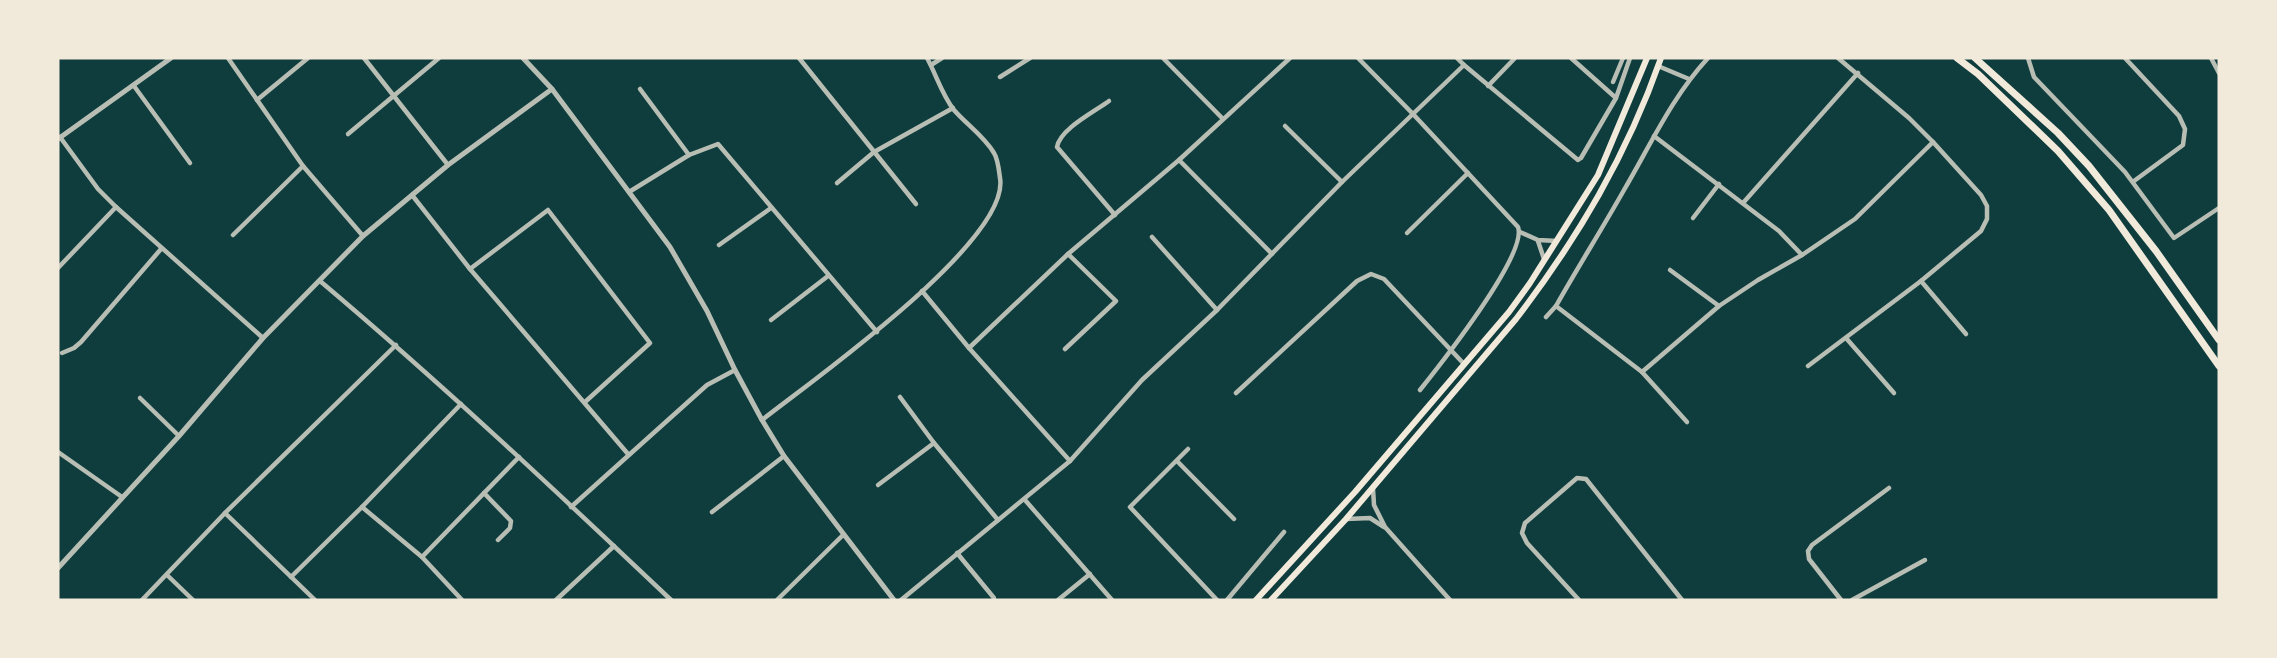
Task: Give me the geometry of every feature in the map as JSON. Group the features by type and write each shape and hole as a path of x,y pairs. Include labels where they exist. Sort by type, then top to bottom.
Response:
{"main road":[{"path":"1256,600 1355,492 1509,312 1558,241 1598,175 1647,58"},
{"path":"1271,600 1346,519 1516,319 1572,242 1608,181 1661,58"},
{"path":"1957,58 1978,74 2058,151 2109,210 2219,366"},
{"path":"1975,58 2049,125 2089,166 2156,251 2219,340"}],"street":[{"path":"171,58 59,138 98,189 116,207 263,338"},
{"path":"228,58 303,166 363,236"},
{"path":"257,100 308,58"},
{"path":"364,58 448,165"},
{"path":"348,134 439,58"},
{"path":"523,58 552,89 670,247 707,311 762,420 785,456 894,600"},
{"path":"799,58 916,204"},
{"path":"762,420 877,332 976,236 993,212 1001,183 995,154 953,108 927,58"},
{"path":"931,65 942,58"},
{"path":"1000,77 1031,58"},
{"path":"1163,58 1223,119"},
{"path":"969,348 1068,254 1179,160 1290,58"},
{"path":"1358,58 1519,229 1538,240 1558,241"},
{"path":"1457,58 1575,159 1581,158 1616,98 1630,58"},
{"path":"1488,86 1515,58"},
{"path":"1571,58 1616,98"},
{"path":"1613,82 1623,58"},
{"path":"1546,317 1556,306 1689,79 1708,58"},
{"path":"1808,366 1921,281 1981,231 1987,219 1987,206 1982,195 1933,142 1838,58"},
{"path":"2028,58 2034,77 2133,181 2174,239 2219,208"},
{"path":"2125,58 2179,116 2185,129 2183,145 2133,181"},
{"path":"2211,58 2219,73"},
{"path":"901,600 1070,461 1142,380 1217,310 1342,182 1464,65"},
{"path":"1658,66 1689,79"},
{"path":"1743,202 1858,73"},
{"path":"134,86 190,163"},
{"path":"59,564 179,436 263,338 363,236 448,165 552,89"},
{"path":"640,89 689,155"},
{"path":"1109,101 1064,132 1057,147 1115,215"},
{"path":"836,183 874,152 953,108"},
{"path":"1285,126 1342,182"},
{"path":"1654,136 1743,202 1779,231 1802,255"},
{"path":"1642,372 1719,306 1856,219 1933,142"},
{"path":"629,191 689,155 718,144 877,332"},
{"path":"1179,160 1272,254"},
{"path":"233,235 303,166"},
{"path":"1407,233 1468,173"},
{"path":"1693,218 1719,184"},
{"path":"412,195 470,269 628,454"},
{"path":"58,268 116,207"},
{"path":"719,245 771,208"},
{"path":"470,269 548,210 650,343 585,402"},
{"path":"1420,390 1499,279 1516,247 1519,229"},
{"path":"1152,237 1217,310"},
{"path":"1538,240 1545,260"},
{"path":"62,353 81,342 162,249"},
{"path":"1065,349 1116,301 1068,254"},
{"path":"1670,270 1719,306"},
{"path":"1236,393 1357,281 1371,274 1384,279 1464,364"},
{"path":"771,320 828,276"},
{"path":"320,281 461,404 671,600"},
{"path":"1921,281 1966,334"},
{"path":"922,291 1070,461"},
{"path":"1556,306 1642,372 1687,422"},
{"path":"1846,338 1894,393"},
{"path":"142,600 225,513 396,345"},
{"path":"572,506 707,385 735,370"},
{"path":"900,397 998,520"},
{"path":"140,398 179,436"},
{"path":"291,577 461,404"},
{"path":"878,485 934,443"},
{"path":"1188,449 1130,507 1217,600"},
{"path":"58,453 122,496"},
{"path":"712,512 785,456"},
{"path":"422,557 519,457"},
{"path":"1177,461 1234,519"},
{"path":"1579,600 1527,543 1522,533 1525,523 1577,478 1586,479 1682,600"},
{"path":"1373,488 1374,506 1385,527 1450,600"},
{"path":"1841,600 1809,559 1809,548 1889,488"},
{"path":"484,493 511,521 510,528 498,540"},
{"path":"1025,500 1112,600"},
{"path":"362,507 422,557 463,600"},
{"path":"225,513 316,600"},
{"path":"1346,519 1370,518 1385,527"},
{"path":"1227,600 1284,532"},
{"path":"777,600 843,535"},
{"path":"556,600 614,546"},
{"path":"957,553 994,598"},
{"path":"1852,600 1925,561"},
{"path":"1058,600 1090,574"},
{"path":"167,575 193,600"},
{"path":"782,595 787,600"}]}
